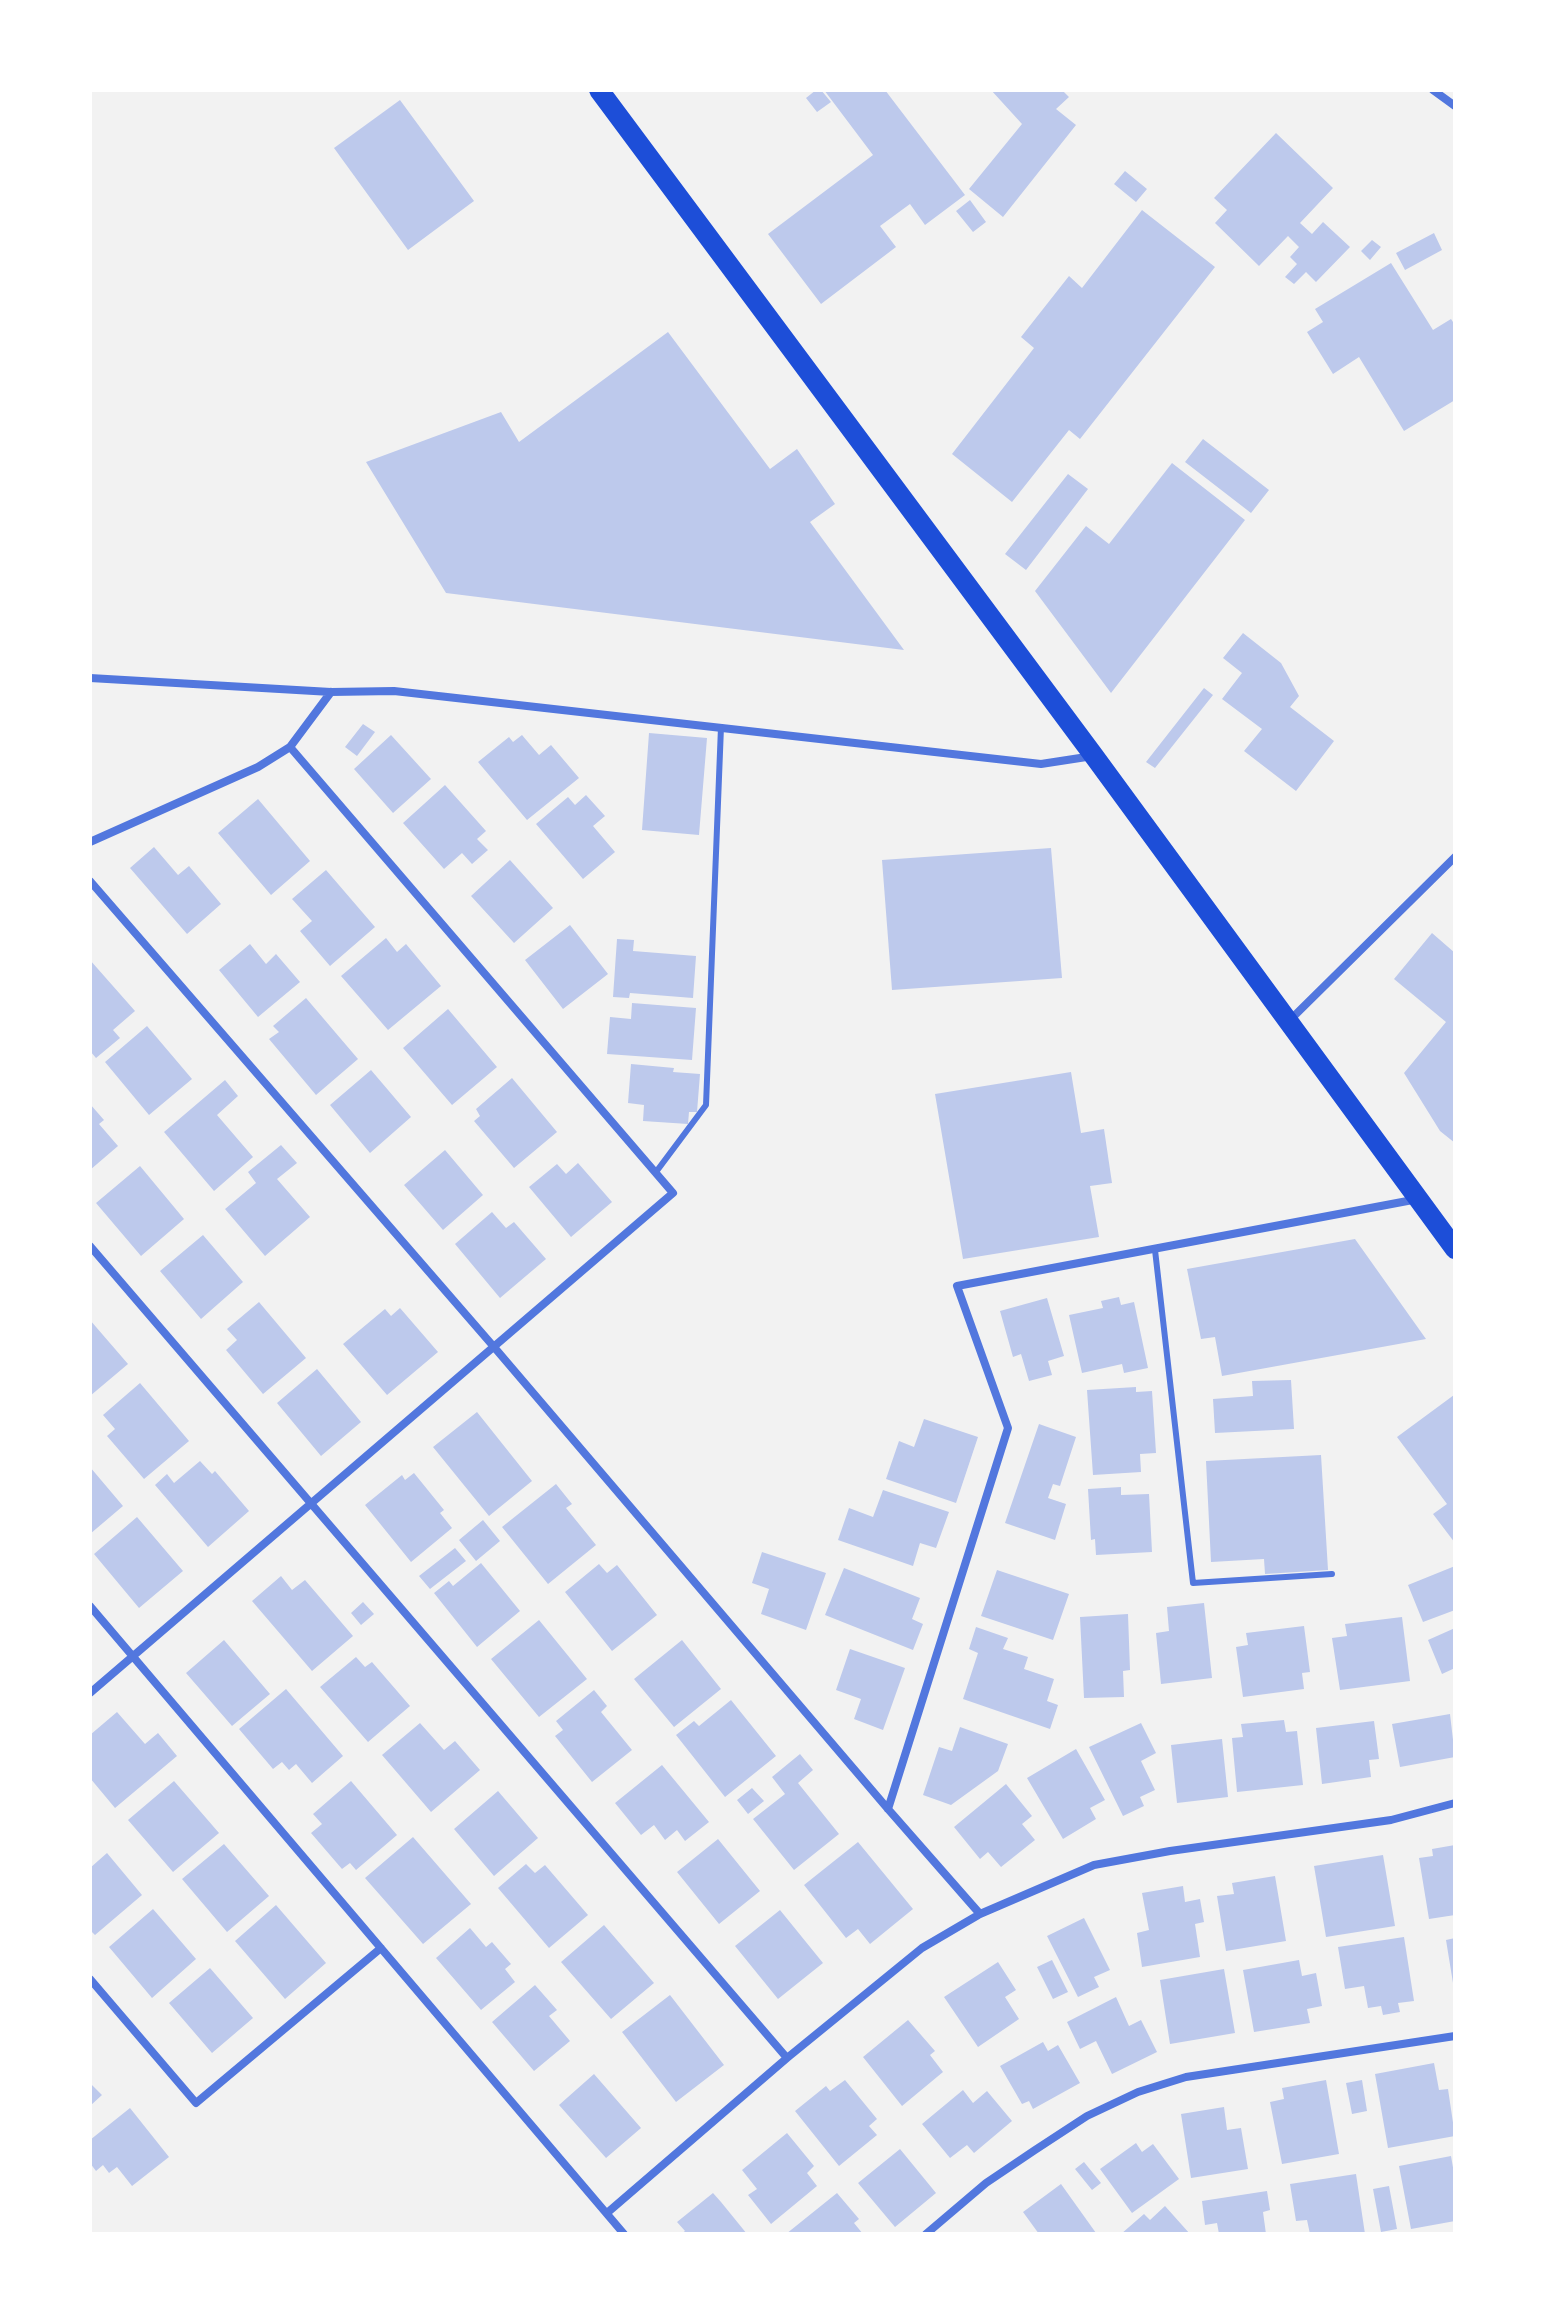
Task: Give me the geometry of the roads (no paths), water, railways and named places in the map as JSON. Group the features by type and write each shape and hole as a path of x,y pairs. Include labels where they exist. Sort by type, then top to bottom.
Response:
{"main road":[{"path":"599,90 1094,756 1455,1249"}],"street":[{"path":"1433,90 1455,106"},
{"path":"90,678 331,692 394,691 1041,764 1094,756"},
{"path":"90,842 258,767 290,747 331,692"},
{"path":"90,1693 673,1193 290,747"},
{"path":"1288,1022 1455,857"},
{"path":"90,881 980,1914"},
{"path":"888,1809 1008,1428 957,1286 1418,1199"},
{"path":"90,1246 787,2058"},
{"path":"90,1606 624,2234"},
{"path":"607,2213 787,2058 922,1948 980,1914 1094,1865 1170,1851 1391,1820 1455,1803"},
{"path":"90,1979 196,2103 381,1948"},
{"path":"926,2234 986,2183 1035,2150 1087,2116 1138,2092 1186,2077 1455,2036"}],"lane":[{"path":"656,1172 706,1105 721,727"},
{"path":"1155,1250 1193,1583 1332,1574"}]}
